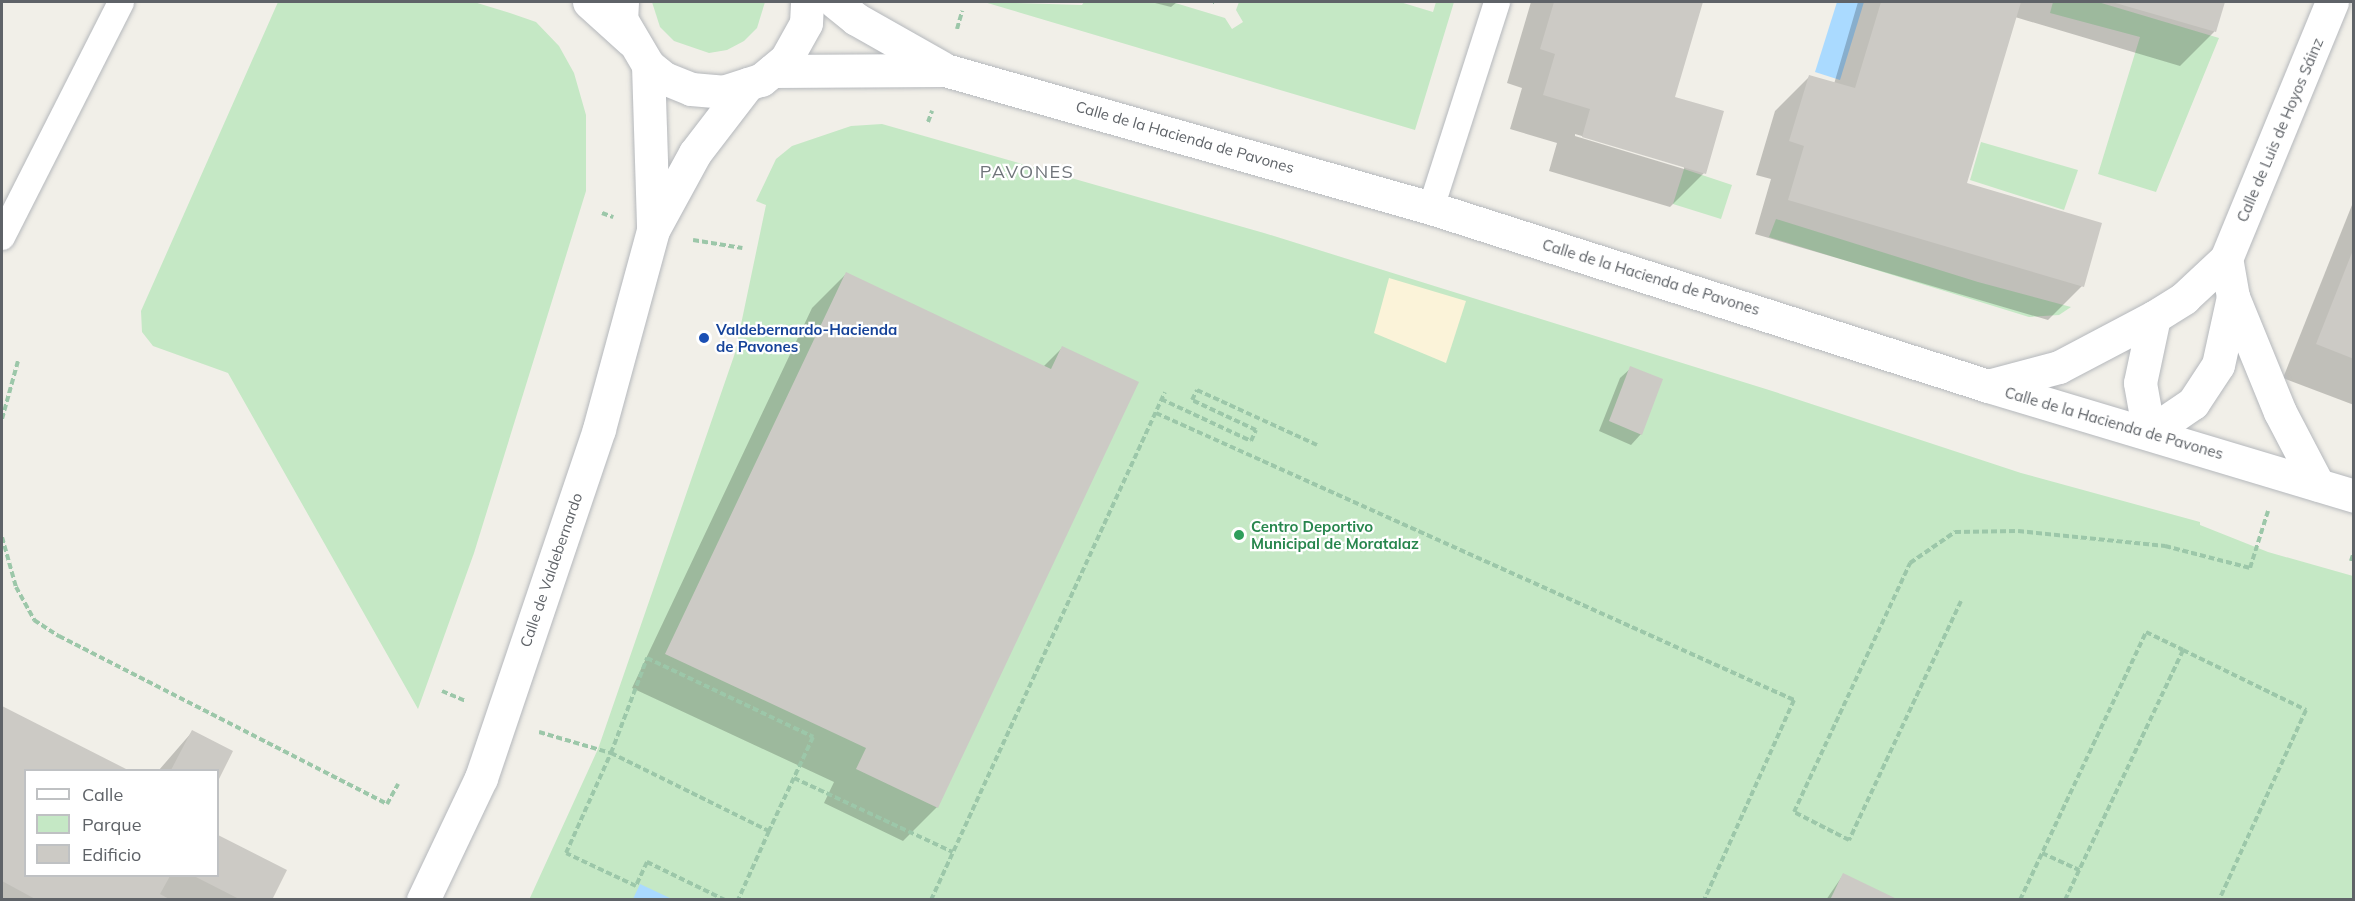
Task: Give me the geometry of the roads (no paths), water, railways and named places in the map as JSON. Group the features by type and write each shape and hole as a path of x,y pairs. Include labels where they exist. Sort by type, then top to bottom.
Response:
{"street":[{"path":"589,2 640,53"},
{"path":"622,2 621,19 640,53"},
{"name":"Calle de Valdebernardo","path":"423,900 485,768 599,429 653,230 694,153 760,78 786,59 806,23 807,2"},
{"name":"Calle de la Hacienda de Pavones","path":"835,2 856,19 945,70 1431,208 1988,386 2354,496"},
{"name":"Calle de Luis de Hoyos Sáinz","path":"1988,386 2059,367 2154,317 2184,298 2226,259 2332,2"},
{"name":"Calle de la Hacienda de Pavones","path":"640,53 664,78 691,89 723,92 760,78 945,70"},
{"name":"Calle de Valdebernardo","path":"640,53 653,230"},
{"path":"2226,259 2233,297 2280,412 2318,485"},
{"path":"2154,317 2140,383 2149,433 2193,403 2218,365 2233,297"}],"lane":[{"path":"2,237 121,2"},
{"path":"1431,208 1497,2"}],"water":[{"path":"1837,2 1864,2 1840,80 1815,72"},
{"path":"640,884 672,899 633,899"}],"place":[{"name":"Valdebernardo-Hacienda de Pavones","path":"704,338"},
{"name":"Centro Deportivo Municipal de Moratalaz","path":"1239,535"}],"district":[{"name":"PAVONES","path":"1027,172"}]}
